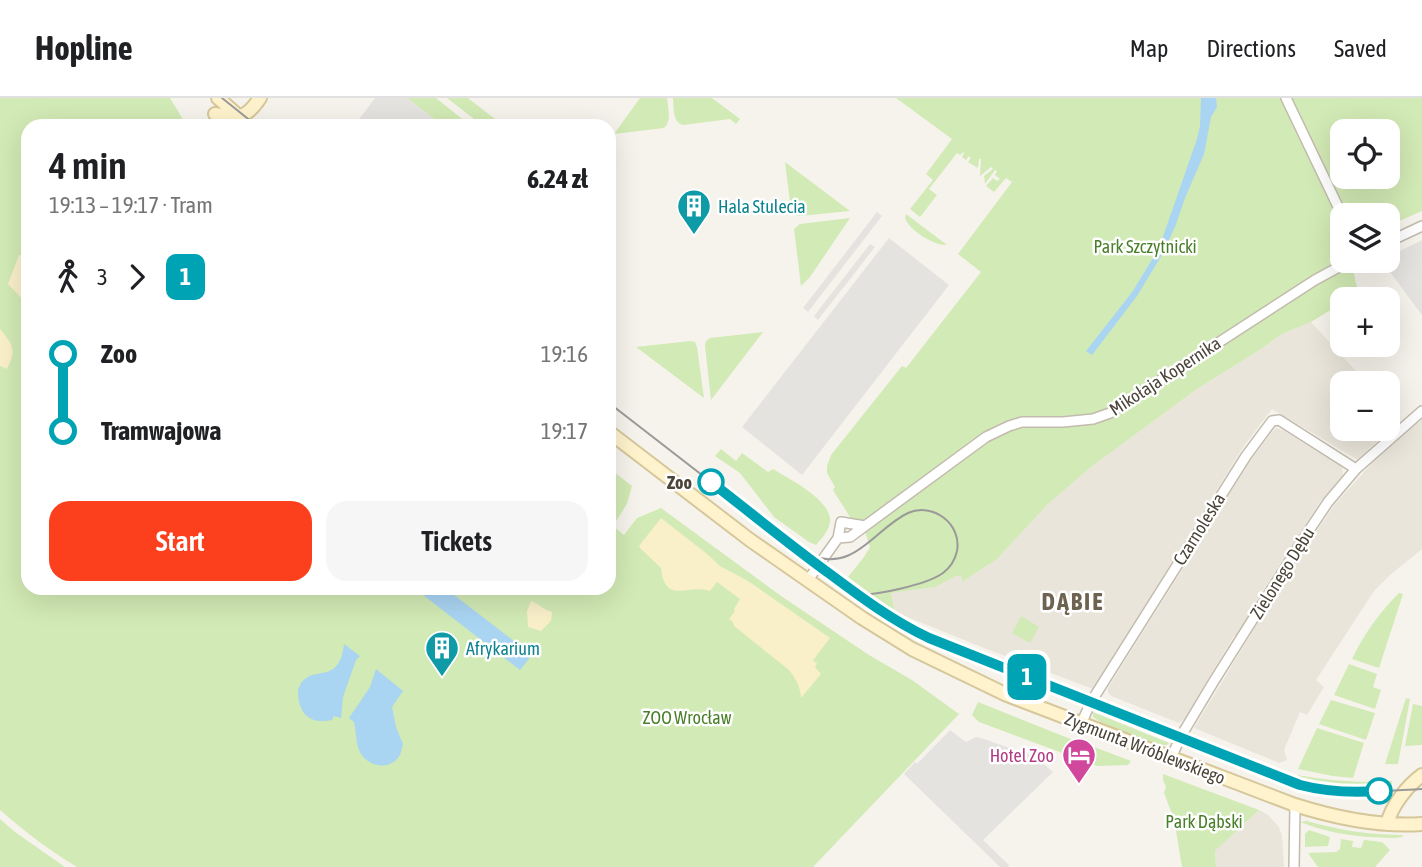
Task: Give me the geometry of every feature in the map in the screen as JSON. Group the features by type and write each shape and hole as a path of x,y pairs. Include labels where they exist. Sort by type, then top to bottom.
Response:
{"main road":[{"path":"210,98 218,119"},
{"path":"218,98 228,105 237,119"},
{"path":"242,119 260,98"},
{"name":"Zygmunta Wróblewskiego","path":"616,437 750,540 862,618 912,649 1007,695 1295,805 1342,818 1387,824 1422,824"},
{"path":"1387,824 1398,801 1422,775"}],"street":[{"path":"1286,98 1336,203"},
{"path":"1400,236 1422,226"},
{"name":"Mikołaja Kopernika","path":"838,538 850,537 986,437 1022,422 1093,419 1110,413 1330,272"},
{"name":"Zielonego Dębu","path":"1171,758 1185,730 1328,502 1356,469 1422,411"},
{"name":"Czarnoleska","path":"1081,723 1091,702 1209,512 1272,421 1279,420 1356,469"},
{"path":"808,580 838,538 841,522 865,526"},
{"path":"1294,867 1295,805"}],"shaded area":[{"path":"375,98 407,98 434,119 359,119"},
{"path":"877,212 882,216 808,312 803,308"},
{"path":"889,238 949,285 802,475 742,427"},
{"path":"1422,240 1422,315 1391,273 1400,273 1400,251"},
{"path":"870,244 875,247 818,320 814,316"},
{"path":"1311,322 1330,343 1330,357 1343,357 1356,371 1330,371 1330,441 1377,441 1356,459 1272,409 1244,446 1093,689 895,612 891,593 934,587 956,576 961,576 962,582 997,559 1047,505 1091,467 1197,389 1282,334"},
{"path":"1422,420 1422,549 1374,591 1316,680 1324,687 1307,715 1300,712 1284,750 1287,760 1279,763 1194,728 1288,573 1335,504 1384,450 1395,441 1400,441 1400,437"},
{"path":"1276,428 1342,467 1343,475 1320,502 1184,719 1179,723 1111,696 1108,688 1250,461"},
{"path":"950,730 966,742 976,737 981,738 1035,757 1053,772 983,840 1008,867 1000,867 904,774"},
{"path":"1259,810 1279,827 1284,867 1216,867 1215,851"}],"green space":[{"name":"ZOO Wrocław","path":"0,98 170,98 183,119 21,119 21,595 616,595 616,528 624,535 637,518 661,508 781,596 869,655 912,680 959,714 813,867 77,867 0,810"},
{"path":"407,98 436,98 462,119 434,119"},
{"path":"447,98 468,98 495,119 474,119"},
{"path":"640,98 667,98 669,114 664,128 616,134"},
{"path":"673,98 712,98 740,119 736,124 730,119 683,125 675,118"},
{"name":"Park Szczytnicki","path":"896,98 1422,98 1422,211 1400,221 1400,203 1330,203 1330,273 1354,273 1357,287 1330,287 1330,310 1282,334 1197,389 1091,467 1047,505 997,559 962,582 961,576 956,576 935,587 891,593 895,612 848,577 870,547 865,532 850,517 833,490 835,487 827,473 827,466 831,455 902,366 906,368 981,272 958,254 1012,182 1006,178 994,192 986,186 993,178 997,181 1000,179 995,175 997,171 995,170 985,184 984,176 993,169 991,167 980,176 981,159 978,168 968,162 971,158 969,156 966,160 962,157 963,152 960,155 957,153 929,189 937,195 920,217 910,209 933,180 926,174 952,139"},
{"path":"785,162 850,211 796,215 791,210"},
{"path":"906,214 947,245 929,240 917,232 907,223"},
{"path":"850,218 801,286 794,229 800,224"},
{"path":"763,332 711,400 706,341 710,338"},
{"path":"695,342 697,347 704,398 636,347"},
{"path":"721,449 736,461 742,453 768,472 773,469 819,500 830,517 827,531 816,545 774,517 740,473 715,456"},
{"name":"ZOO Wrocław","path":"616,473 632,486 627,504 616,521"},
{"path":"1399,593 1403,594 1379,668 1352,659 1372,624"},
{"path":"1021,616 1039,627 1030,643 1012,633"},
{"path":"1349,664 1377,674 1373,687 1381,690 1375,709 1334,695"},
{"path":"1406,698 1410,699 1398,764 1385,764"},
{"path":"1331,700 1375,713 1366,740 1319,724"},
{"path":"978,702 1073,740 1065,754 979,722 972,715"},
{"path":"1413,704 1422,706 1422,745 1405,746"},
{"path":"1093,712 1169,743 1158,745 1116,729 1093,717"},
{"path":"1317,728 1364,743 1353,778 1298,769"},
{"path":"1081,742 1131,761 1128,765 1097,766 1072,757"},
{"name":"Park Dąbski","path":"1163,774 1259,810 1215,851 1216,867 1182,867 1174,819 1164,793 1166,787"},
{"path":"1297,775 1344,781 1392,781 1392,787 1368,790 1331,788 1296,781"},
{"path":"0,819 15,832 65,867 0,867"},
{"path":"1307,821 1355,831 1403,835 1395,838 1347,834 1300,822"},
{"path":"1309,830 1330,837 1328,846 1305,847 1305,834"},
{"path":"1341,839 1353,841 1352,847 1361,848 1364,840 1382,842 1390,850 1375,867 1318,867 1308,853 1336,852 1340,849"}],"sand":[{"path":"21,255 21,298 8,284"},
{"path":"0,329 12,348 7,369 0,366"},
{"path":"661,518 720,566 748,581 830,638 813,661 817,663 815,667 821,674 801,698 797,683 789,670 729,619 740,599 717,582 710,591 679,591 667,586 661,568 639,546"},
{"path":"531,601 552,612 551,621 541,631 528,627 527,611"}],"water":[{"path":"1201,98 1216,98 1217,107 1211,117 1204,154 1175,227 1137,296 1092,355 1086,351 1133,291 1159,248 1197,139"},
{"path":"423,595 454,595 532,655 520,670"},
{"path":"344,644 360,656 356,660 343,697 341,718 334,716 332,720 321,721 311,719 301,707 299,687 305,679 331,670 337,665"},
{"path":"376,669 403,691 392,707 403,744 396,760 384,765 372,764 362,756 354,722 349,718 370,687"}],"tram line":[{"path":"222,98 248,119"},
{"path":"616,408 822,568 907,627 1300,784 1345,791 1422,789"},
{"name":"1","path":"711,482 882,612 929,638 1300,785 1332,792 1379,791"},
{"path":"810,555 826,559 852,554 896,520 917,510 936,513 950,524 955,532 957,551 952,563 943,573 900,589 855,594"}],"place":[{"name":"Hala Stulecia","path":"694,236"},
{"name":"Zoo","path":"711,482"},
{"name":"Afrykarium","path":"442,678"},
{"name":"Hotel Zoo","path":"1079,785"}],"district":[{"name":"DĄBIE","path":"1073,601"}]}
